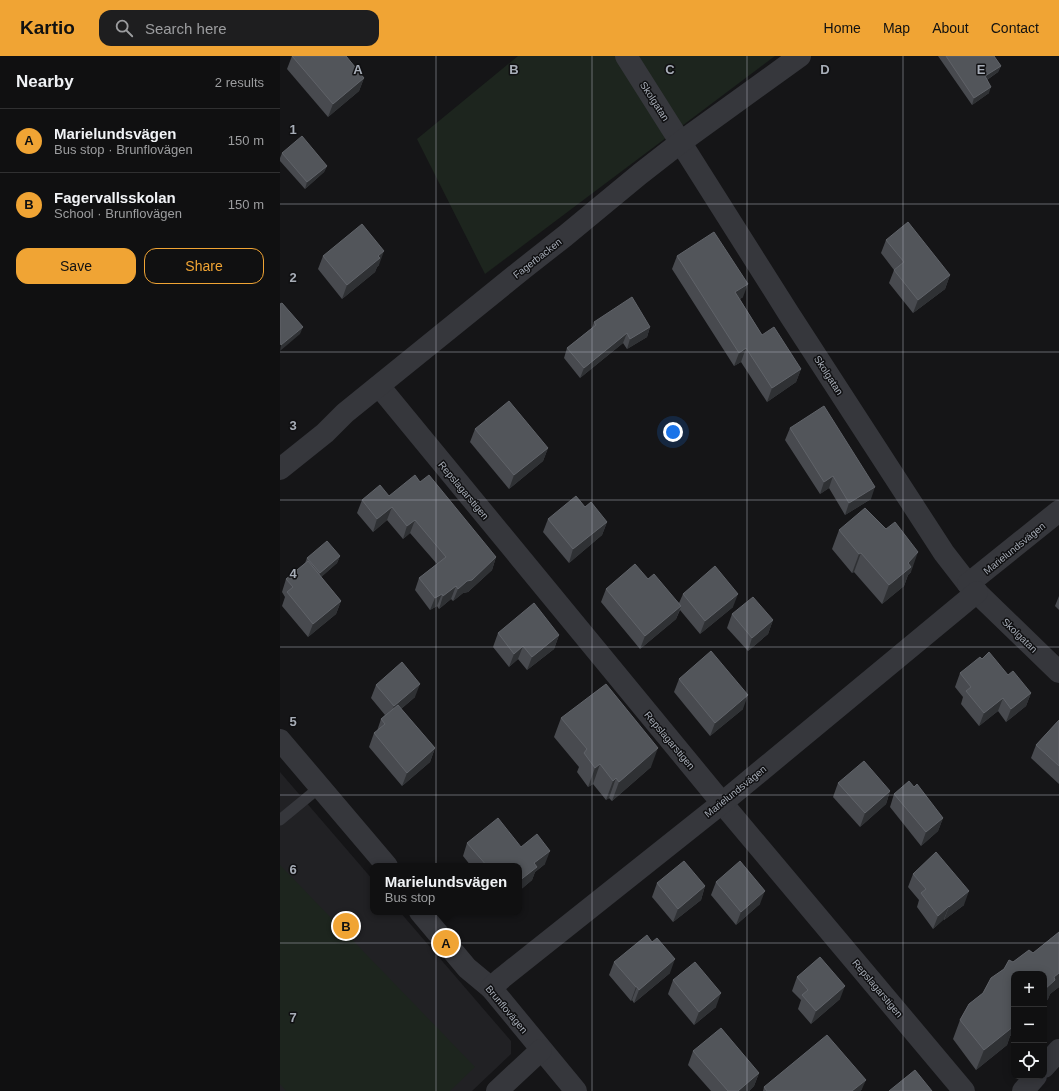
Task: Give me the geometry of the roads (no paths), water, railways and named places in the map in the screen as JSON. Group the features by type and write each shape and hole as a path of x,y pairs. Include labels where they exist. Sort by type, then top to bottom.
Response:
{"street":[{"name":"Skolgatan","path":"626,56 784,308 944,553 972,588 1059,672"},
{"name":"Fagerbacken","path":"280,469 325,434 345,413 640,174 681,142 800,56"},
{"name":"Repslagarstigen","path":"379,386 722,803 964,1091"},
{"name":"Marielundsvägen","path":"491,988 722,803 972,588 1059,511"},
{"path":"280,740 383,863"},
{"name":"Brunflovägen","path":"423,915 467,968 491,988 576,1091"},
{"path":"497,1091 541,1050"},
{"path":"1047,1064 1059,1050"},
{"path":"1023,1091 1033,1079"}],"lane":[{"path":"280,820 320,787"}],"place":[{"name":"Fagervallsskolan","path":"346,926"},
{"name":"Marielundsvägen","path":"446,943"}]}
